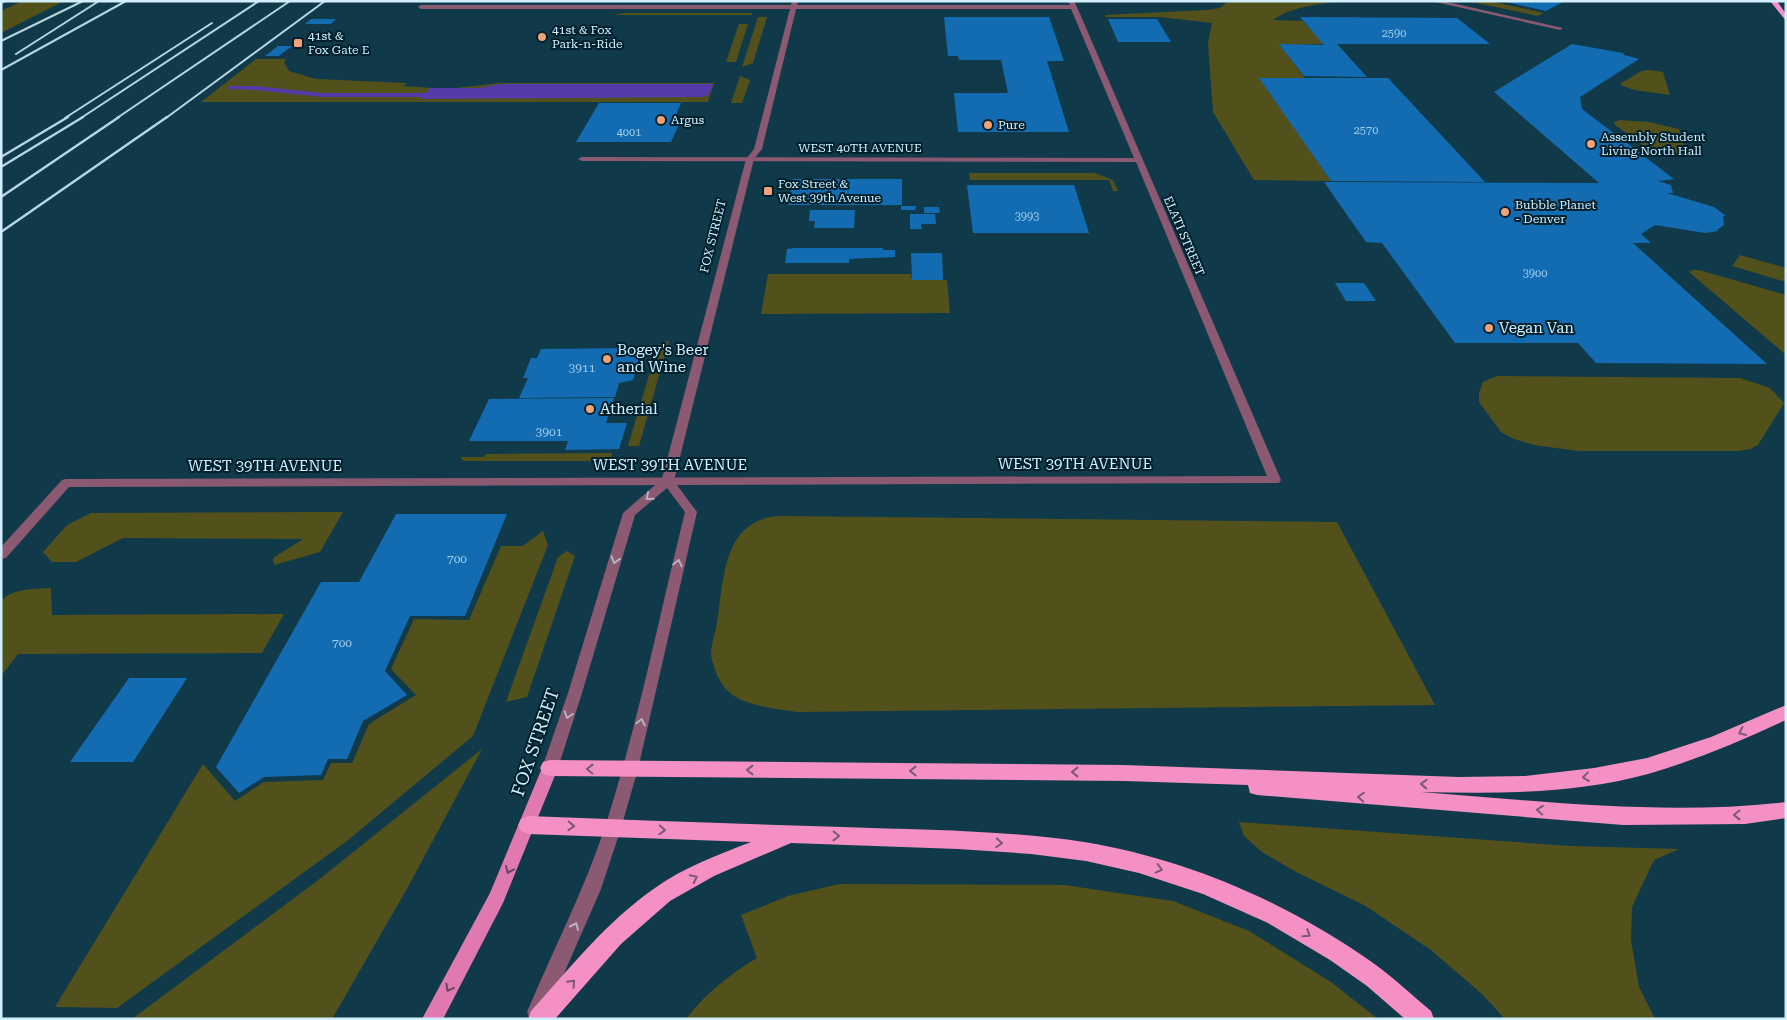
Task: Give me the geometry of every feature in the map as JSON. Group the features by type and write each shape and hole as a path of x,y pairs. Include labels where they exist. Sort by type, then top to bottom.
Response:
{"highway":[{"path":"1773,1 1785,18"},
{"path":"550,768 1124,773 1460,785 1526,784 1594,776 1647,766 1717,743 1786,712"},
{"path":"1124,773 1355,796 1623,816 1745,815 1786,810"},
{"path":"528,825 881,837 1027,845 1102,855 1170,872 1236,896 1300,929 1368,973 1423,1019"},
{"path":"539,1019 632,919 664,894 688,880 788,835"}],"main road":[{"name":"FOX STREET","path":"432,1019 497,897 550,768"}],"street":[{"path":"1,3 5,1"},
{"path":"1434,1 1560,28"},
{"name":"FOX STREET","path":"550,768 575,693 629,513 668,481 750,160 758,149 794,4"},
{"path":"420,7 1072,4"},
{"name":"ELATI STREET","path":"1072,4 1275,480"},
{"name":"WEST 40TH AVENUE","path":"582,159 1138,160"},
{"name":"WEST 39TH AVENUE","path":"1,555 66,483 1275,480"},
{"path":"534,1019 592,889 614,828 630,769 690,512 668,481"}],"shaded area":[{"path":"22,1 64,1 1,33 1,11"},
{"path":"1228,1 1343,1 1298,9 1273,20 1303,21 1324,44 1280,45 1305,78 1260,78 1331,181 1254,180 1213,112 1208,43 1212,23 1160,17 1106,17 1105,15 1207,10 1220,8"},
{"path":"1467,1 1490,1 1544,13 1538,16"},
{"path":"624,13 752,13 752,15 613,15"},
{"path":"758,17 767,17 753,63 742,67"},
{"path":"739,24 748,24 736,62 726,62"},
{"path":"256,59 286,59 284,62 289,71 316,79 407,83 403,86 447,89 500,83 714,83 708,102 201,102"},
{"path":"1650,70 1663,72 1670,95 1634,90 1621,85 1622,82 1638,73"},
{"path":"740,76 750,80 742,103 731,103"},
{"path":"501,84 713,84 709,95 702,97 421,99 430,88 479,88"},
{"path":"1620,120 1649,122 1679,129 1687,155 1669,155 1651,151 1615,125 1614,122"},
{"path":"969,173 1095,173 1113,180 1118,191 1113,191 1109,180 970,180"},
{"path":"1740,255 1786,268 1786,282 1732,266"},
{"path":"1699,270 1786,295 1786,355 1689,272"},
{"path":"768,274 911,274 912,280 947,280 950,313 761,314"},
{"path":"669,340 639,446 628,446 658,345"},
{"path":"1497,376 1740,378 1770,388 1784,403 1758,445 1750,449 1738,451 1578,451 1534,445 1514,439 1501,432 1479,402 1479,393 1483,382"},
{"path":"612,453 610,461 464,461 460,457 483,457 486,454"},
{"path":"343,512 320,552 274,565 273,558 303,539 123,538 76,562 52,562 43,552 67,525 91,513"},
{"path":"779,516 1337,522 1435,705 798,712 752,704 735,697 723,685 713,664 712,647 727,561 735,542 754,523 766,518"},
{"path":"543,531 548,545 473,736 347,841 117,1008 55,1007 203,764 235,801 264,782 323,780 331,763 352,763 369,724 416,695 391,669 414,619 469,620 501,546 523,546"},
{"path":"567,551 575,556 527,697 506,702 558,557"},
{"path":"51,588 52,615 284,614 262,653 18,654 1,676 1,601 17,591"},
{"path":"482,749 408,887 332,1019 132,1019 317,881"},
{"path":"1239,822 1569,846 1679,849 1654,860 1632,907 1631,940 1639,987 1655,1019 1505,1019 1483,995 1431,950 1364,905 1296,872 1262,852 1244,836"},
{"path":"839,884 1064,885 1173,901 1249,931 1331,982 1378,1019 686,1019 719,985 757,958 741,915 788,896"}],"building":[{"path":"1501,1 1559,1 1563,2 1546,11"},
{"path":"944,17 1049,17 1064,61 1047,61 1069,132 958,132 954,93 1008,93 1001,60 959,60 958,56 948,56"},
{"path":"1300,17 1457,18 1490,44 1337,44 1367,77 1304,76 1279,44 1324,45"},
{"path":"311,19 336,19 331,24 305,24"},
{"path":"1108,19 1157,19 1171,42 1118,42"},
{"path":"1572,44 1623,53 1624,55 1639,59 1580,97 1582,109 1674,179 1658,181 1671,185 1673,193 1667,193 1714,207 1726,216 1723,216 1724,225 1717,230 1719,231 1705,233 1655,225 1641,234 1651,243 1633,243 1767,364 1596,363 1578,343 1455,343 1382,243 1366,242 1324,182 1599,183 1494,92"},
{"path":"278,46 292,46 279,56 265,56"},
{"path":"1259,78 1388,78 1485,182 1331,181"},
{"path":"599,103 681,103 673,122 680,122 671,142 576,142"},
{"path":"793,179 902,179 902,205 788,205"},
{"path":"967,185 1074,185 1089,233 973,233"},
{"path":"901,206 916,206 915,210 901,210"},
{"path":"924,207 939,207 940,213 924,213"},
{"path":"810,210 855,210 854,228 814,228 815,221 809,221"},
{"path":"910,214 935,214 936,224 921,224 922,229 910,229"},
{"path":"883,248 883,250 895,250 895,257 849,259 849,263 785,263 787,249"},
{"path":"911,253 942,253 943,280 912,280"},
{"path":"1335,283 1364,283 1376,301 1346,301"},
{"path":"634,348 634,350 642,350 633,380 619,383 615,397 519,398 528,378 523,378 531,358 537,358 541,349"},
{"path":"614,398 606,423 627,423 619,449 565,450 568,441 469,441 489,399"},
{"path":"396,514 507,514 465,616 410,616 385,671 407,695 363,721 347,759 328,759 321,775 264,777 239,793 216,767 321,582 359,582"},
{"path":"129,678 187,678 133,762 70,762"}],"waterway":[{"path":"230,88 255,88 322,95 440,95"}],"railway":[{"path":"1,41 83,1"},
{"path":"16,54 99,1"},
{"path":"1,70 126,1"},
{"path":"81,118 259,1"},
{"path":"117,118 290,1"},
{"path":"166,118 325,1"},
{"path":"65,118 212,23"},
{"path":"1,157 68,117"},
{"path":"1,167 83,117"},
{"path":"1,197 119,117"},
{"path":"1,232 167,117"}],"place":[{"name":"41st & Fox Park-n-Ride","path":"542,37"},
{"name":"41st & Fox Gate E","path":"298,43"},
{"name":"Argus","path":"661,120"},
{"name":"Pure","path":"988,125"},
{"name":"Assembly Student Living North Hall","path":"1591,144"},
{"name":"Fox Street & West 39th Avenue","path":"768,191"},
{"name":"Bubble Planet - Denver","path":"1505,212"},
{"name":"Vegan Van","path":"1489,328"},
{"name":"Bogey's Beer and Wine","path":"607,359"},
{"name":"Atherial","path":"590,409"}]}
